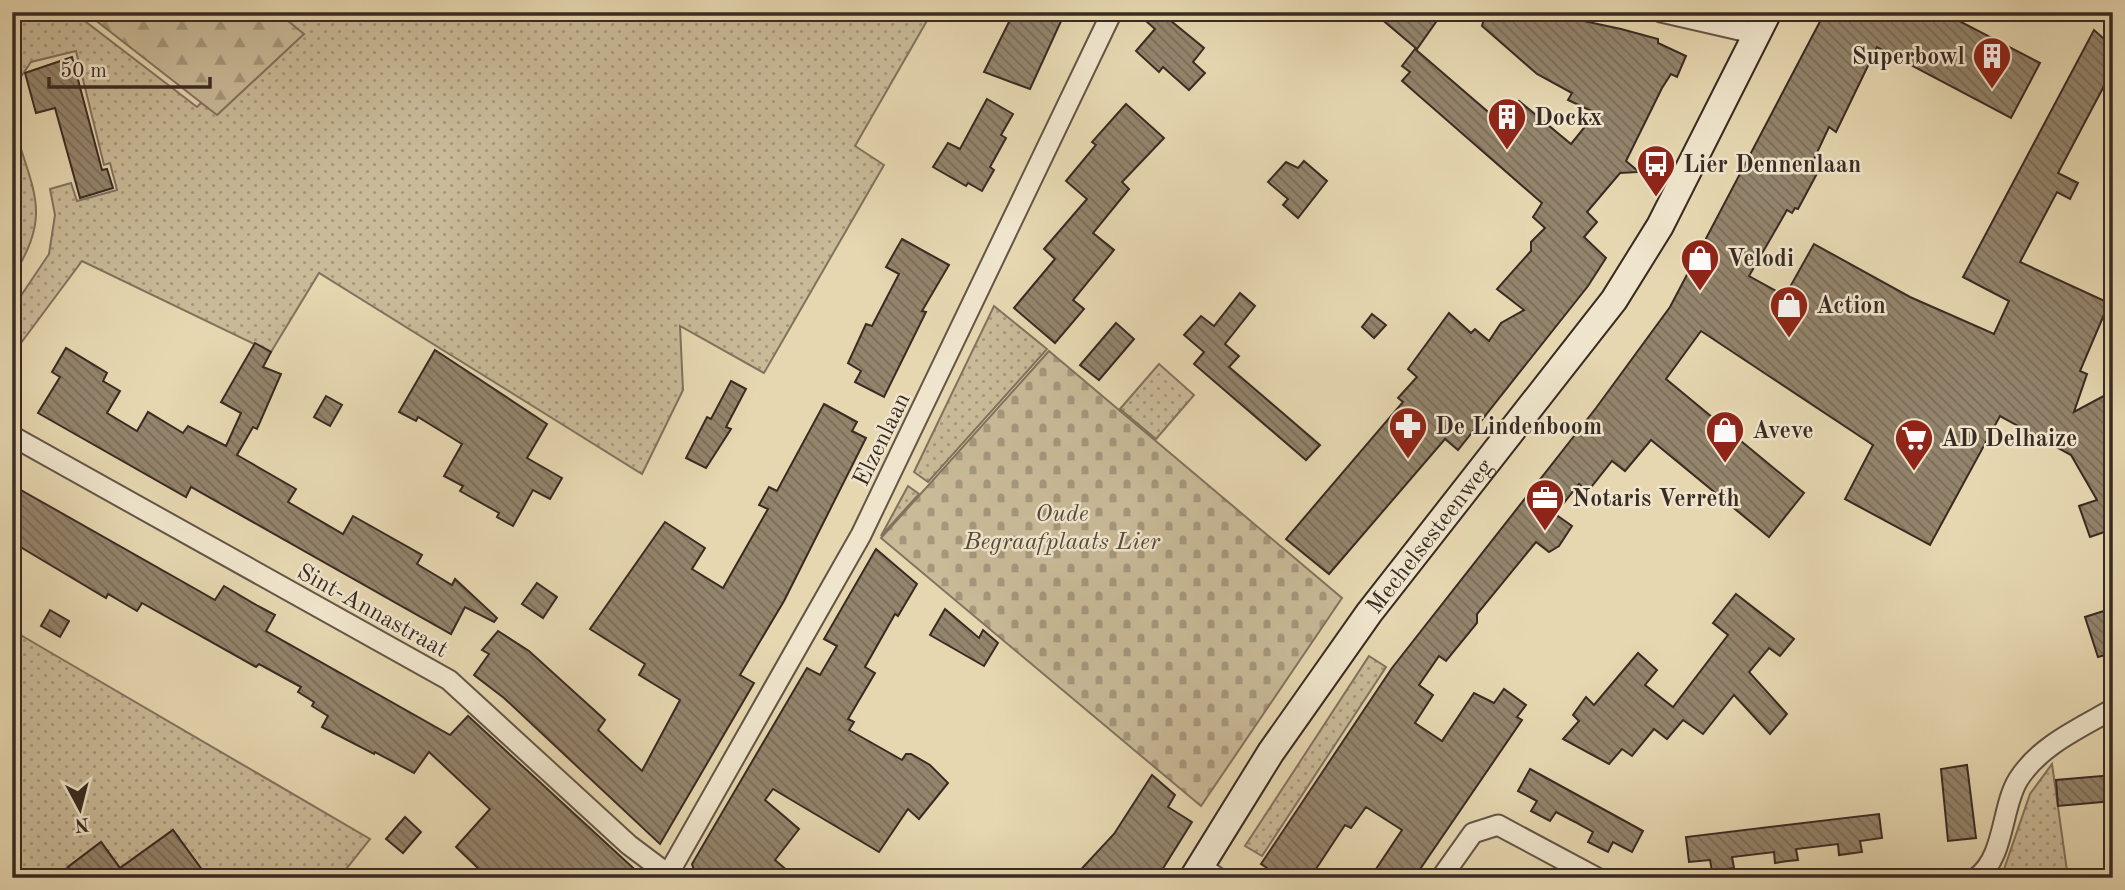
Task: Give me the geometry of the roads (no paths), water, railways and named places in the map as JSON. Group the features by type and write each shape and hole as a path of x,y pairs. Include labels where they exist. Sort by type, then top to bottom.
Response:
{"street":[{"name":"Elzenlaan","path":"668,876 861,535 1112,12"},
{"path":"1661,12 1762,23"},
{"name":"Mechelsesteenweg","path":"1204,874 1271,752 1369,613 1614,300 1660,226 1762,23"},
{"name":"Sint-Annastraat","path":"12,436 449,680 629,845 668,876"},
{"path":"1976,878 1989,867 2018,780 2049,746 2113,709"},
{"path":"1441,878 1473,833 1497,825 1597,878"}],"place":[{"name":"Superbowl","path":"1992,90"},
{"name":"Dockx","path":"1507,151"},
{"name":"Lier Dennenlaan","path":"1656,198"},
{"name":"Velodi","path":"1700,292"},
{"name":"Action","path":"1789,339"},
{"name":"De Lindenboom","path":"1408,460"},
{"name":"Aveve","path":"1725,464"},
{"name":"AD Delhaize","path":"1914,472"},
{"name":"Notaris Verreth","path":"1545,532"}],"park label":[{"name":"Oude Begraafplaats Lier","path":"1062,527"}]}
